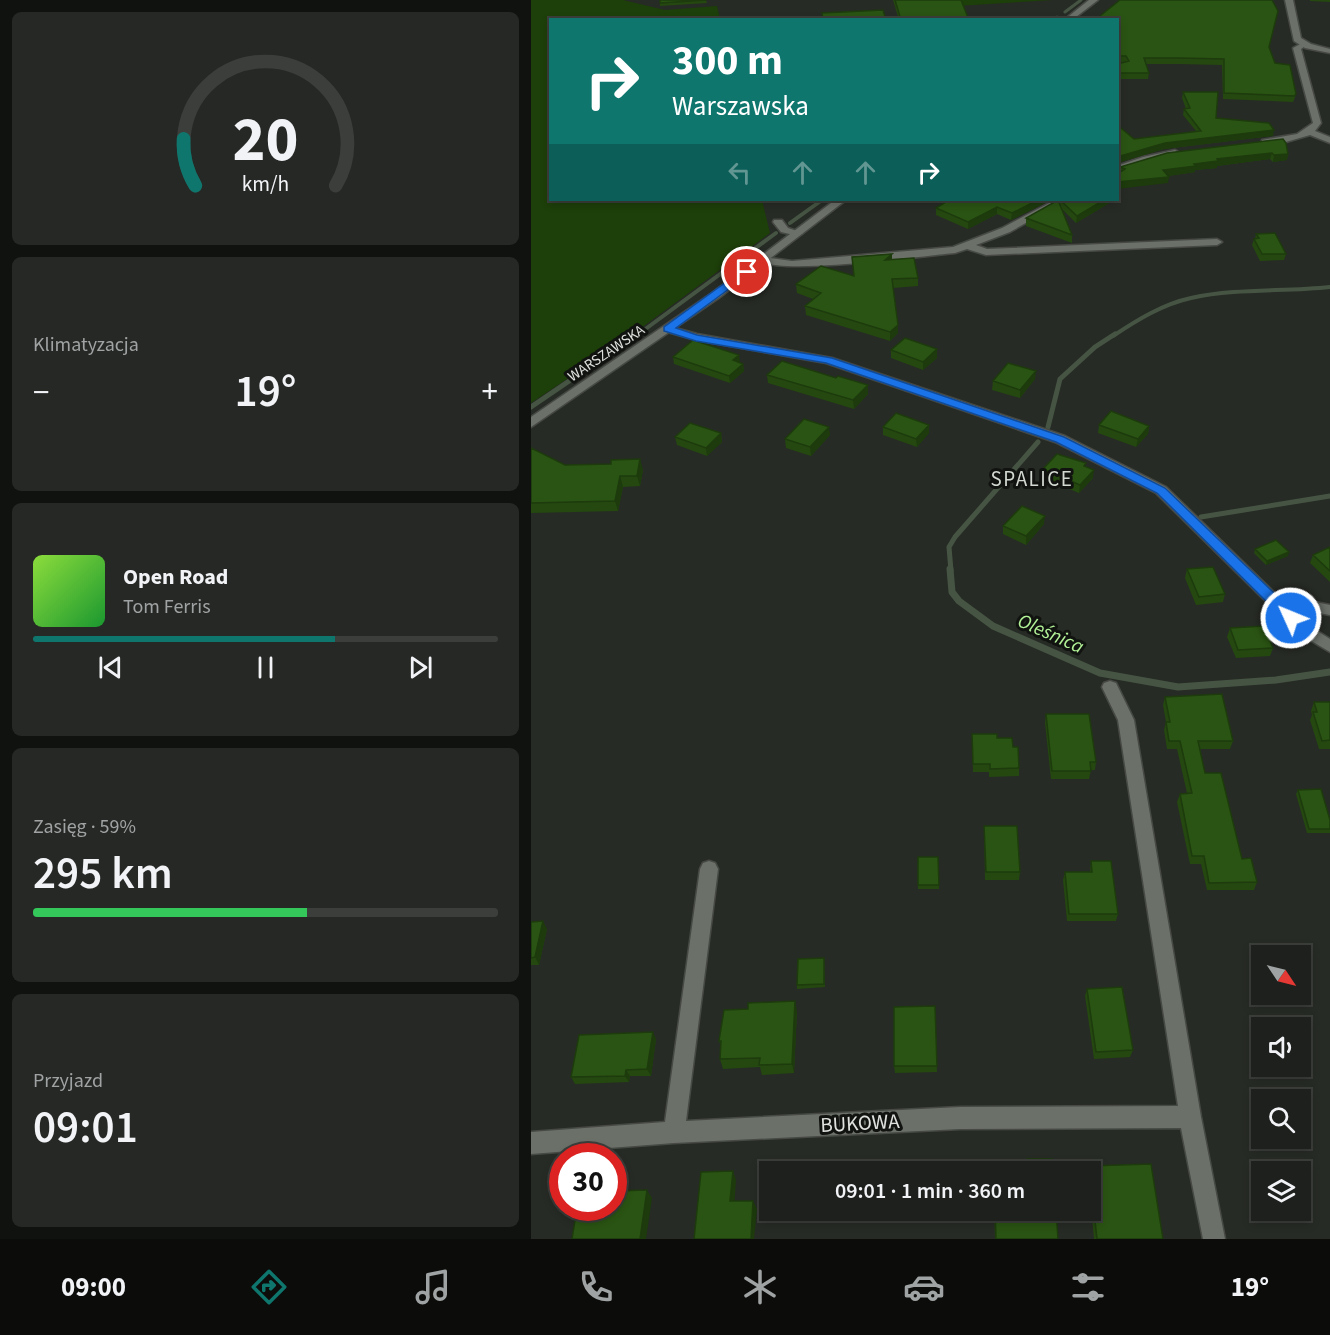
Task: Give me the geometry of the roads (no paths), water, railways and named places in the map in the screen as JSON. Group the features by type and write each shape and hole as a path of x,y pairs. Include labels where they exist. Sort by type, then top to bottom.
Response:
{"street":[{"path":"1070,18 1094,0"},
{"path":"1289,0 1295,36 1304,44 1330,51"},
{"path":"1250,144 1291,139 1310,132 1317,120 1297,48 1304,44"},
{"path":"1310,132 1330,140"},
{"path":"1119,167 1185,151"},
{"name":"WARSZAWSKA","path":"531,423 668,329 840,201"},
{"path":"763,260 777,264 792,264 924,254 968,246 1006,230 1059,201"},
{"path":"777,222 785,230 798,234"},
{"path":"968,246 986,252 1217,242"},
{"path":"668,329 696,338 828,360 1060,439 1161,490 1303,629 1330,646"},
{"path":"1279,606 1291,602 1330,610"},
{"path":"1110,687 1126,720 1189,1117 1214,1239"},
{"path":"674,1132 709,869"},
{"name":"BUKOWA","path":"531,1143 674,1132 960,1118 1189,1117"}],"waterway":[{"path":"1065,12 1081,0"},
{"path":"790,223 821,201"},
{"path":"636,336 776,233"},
{"name":"Oleśnica","path":"1113,336 1160,308 1191,298 1243,291 1330,287"},
{"path":"531,407 638,334"},
{"name":"Oleśnica","path":"1048,427 1060,379 1095,347 1115,334"},
{"name":"Oleśnica","path":"951,571 949,547 955,537 1038,442"},
{"name":"Oleśnica","path":"1201,517 1330,496"},
{"name":"Oleśnica","path":"950,569 952,592 959,601 993,626 1100,673 1178,687 1276,680 1330,672"}],"district":[{"name":"SPALICE","path":"1032,479"}]}
